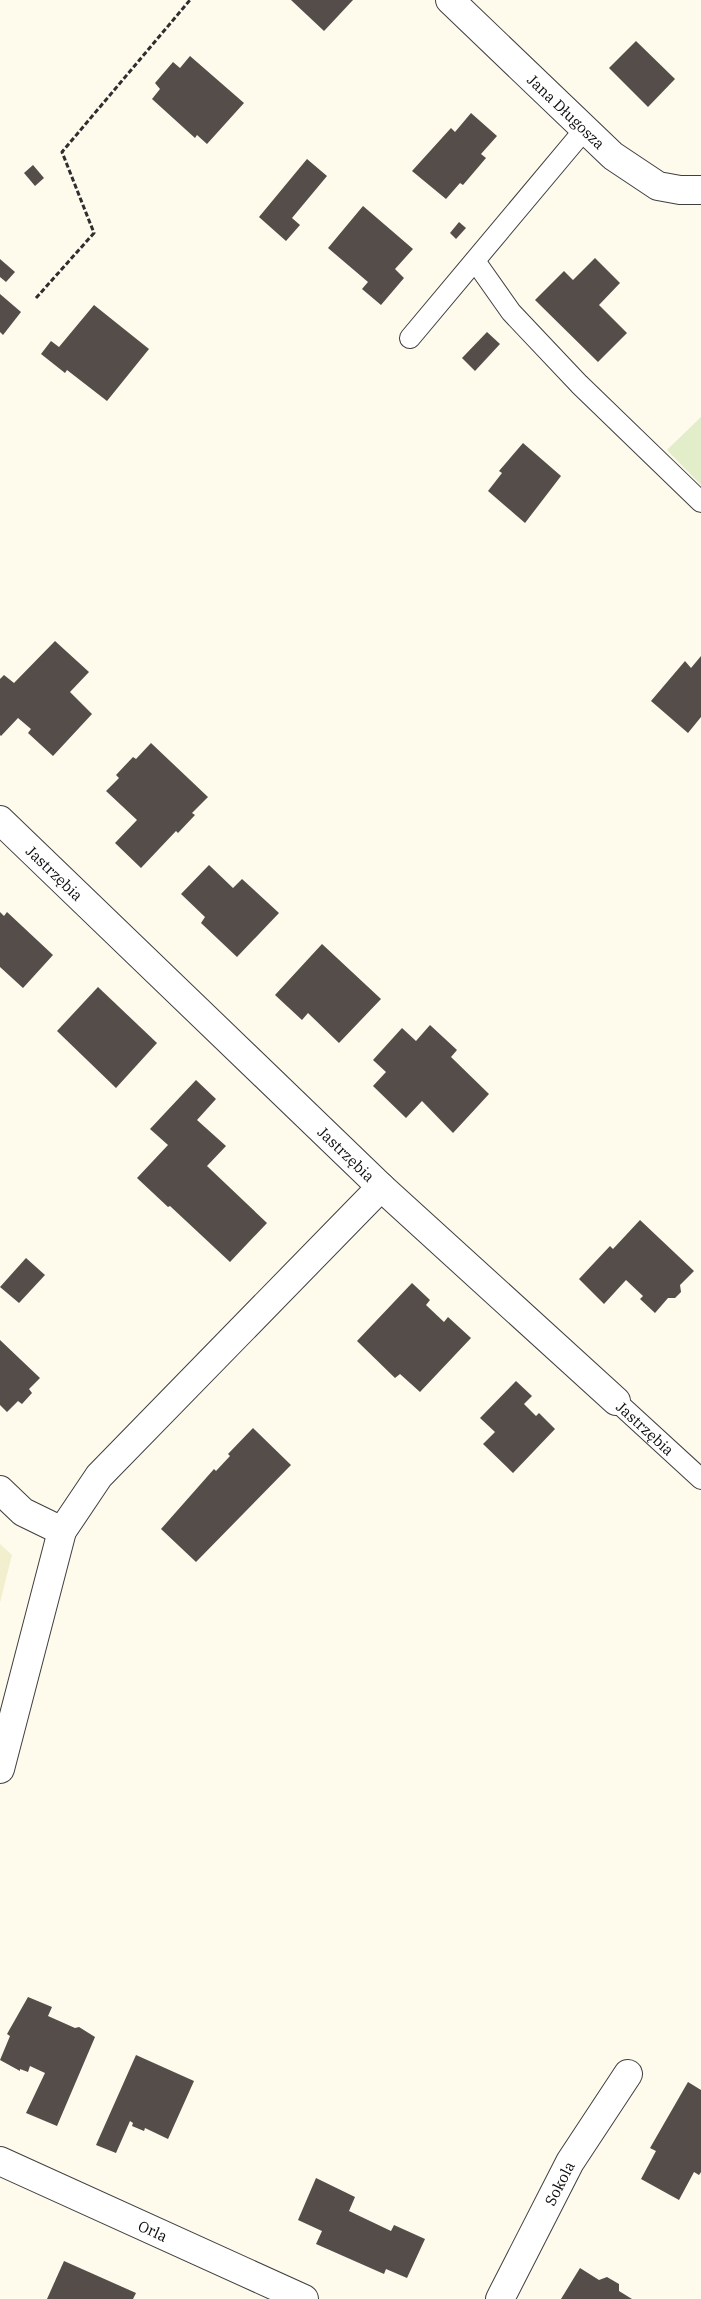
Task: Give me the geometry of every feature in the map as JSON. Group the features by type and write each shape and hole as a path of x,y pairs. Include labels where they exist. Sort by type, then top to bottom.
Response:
{"street":[{"name":"Jana Długosza","path":"450,0 613,156 658,186 680,190 701,190"},
{"name":"Jastrzębia","path":"0,820 381,1187 616,1401"},
{"path":"0,1769 62,1532 99,1476 381,1187"},
{"path":"0,1490 23,1512 62,1532"},
{"name":"Sokola","path":"500,2299 570,2162 628,2074"},
{"name":"Orla","path":"0,2161 304,2299"}],"lane":[{"path":"410,338 585,129"},
{"path":"475,262 511,312 579,384 701,502"},
{"name":"Jastrzębia","path":"616,1401 701,1480"}],"path":[{"path":"36,298 94,233 62,152 190,0"}],"shaded area":[{"path":"0,1544 12,1555 0,1603"}],"green space":[{"path":"701,417 701,485 667,450"}],"building":[{"path":"291,0 353,0 324,31"},
{"path":"636,41 675,79 648,107 609,68"},
{"path":"190,56 244,103 207,144 197,135 195,138 152,99 160,89 155,83 173,62 180,68"},
{"path":"471,113 497,136 481,154 486,158 463,185 460,183 446,199 412,171 451,128 455,132"},
{"path":"307,159 327,176 292,218 300,225 286,241 259,217"},
{"path":"33,165 44,178 35,186 24,173"},
{"path":"363,206 413,249 395,269 404,278 381,305 362,289 368,282 328,248"},
{"path":"459,222 466,228 456,239 450,233"},
{"path":"595,258 620,283 599,305 627,333 598,362 535,300 564,271 573,280"},
{"path":"0,259 15,272 6,282 0,277"},
{"path":"0,294 21,312 3,335 0,332"},
{"path":"94,305 149,349 107,401 67,370 65,373 41,354 51,341 59,347"},
{"path":"487,332 500,344 475,371 462,358"},
{"path":"523,443 561,476 525,523 488,491 502,473 499,471"},
{"path":"55,641 89,672 70,692 92,714 53,756 28,733 31,729 18,718 0,735 0,679 4,675 14,683"},
{"path":"701,656 701,717 688,733 651,701 685,661 691,668"},
{"path":"151,743 208,797 192,813 195,815 178,833 176,831 141,868 115,843 137,820 106,791 119,778 116,775 133,757 136,759"},
{"path":"209,865 233,888 242,879 279,913 237,957 201,923 205,917 181,894"},
{"path":"0,912 4,916 7,912 53,955 23,988 0,967"},
{"path":"322,944 381,999 339,1043 308,1013 302,1020 275,995"},
{"path":"98,987 157,1043 116,1088 57,1031"},
{"path":"430,1025 457,1050 451,1057 489,1094 453,1133 422,1101 406,1118 373,1086 386,1072 373,1060 402,1028 416,1041"},
{"path":"196,1080 216,1099 197,1120 226,1146 207,1166 267,1223 230,1262 137,1178 168,1145 150,1129"},
{"path":"640,1220 694,1271 680,1285 681,1292 675,1298 668,1298 655,1313 640,1299 643,1296 626,1280 604,1304 579,1279 610,1246 613,1249"},
{"path":"26,1258 45,1275 19,1303 0,1287"},
{"path":"412,1283 430,1300 426,1305 444,1322 448,1317 471,1338 420,1392 400,1374 395,1378 357,1341"},
{"path":"0,1340 40,1378 29,1389 32,1393 22,1404 18,1401 7,1412 0,1405"},
{"path":"516,1381 532,1396 524,1404 536,1416 539,1413 555,1429 513,1473 483,1444 495,1432 480,1418"},
{"path":"253,1428 291,1465 196,1562 161,1529 214,1469 216,1471 230,1456 228,1454"},
{"path":"28,1997 52,2007 48,2016 75,2028 79,2027 95,2037 57,2126 26,2113 45,2073 30,2066 28,2072 20,2069 20,2071 0,2060 10,2036 7,2034"},
{"path":"136,2055 194,2081 168,2139 145,2128 144,2131 132,2126 133,2123 130,2121 116,2153 96,2145"},
{"path":"688,2082 701,2090 701,2172 699,2175 694,2172 679,2200 641,2179 656,2151 650,2148"},
{"path":"316,2178 355,2197 349,2211 391,2231 394,2225 425,2239 407,2278 386,2269 384,2274 316,2244 322,2231 298,2220"},
{"path":"64,2261 136,2293 133,2299 47,2299"},
{"path":"580,2268 599,2280 607,2277 619,2284 619,2291 632,2299 561,2299"}]}
